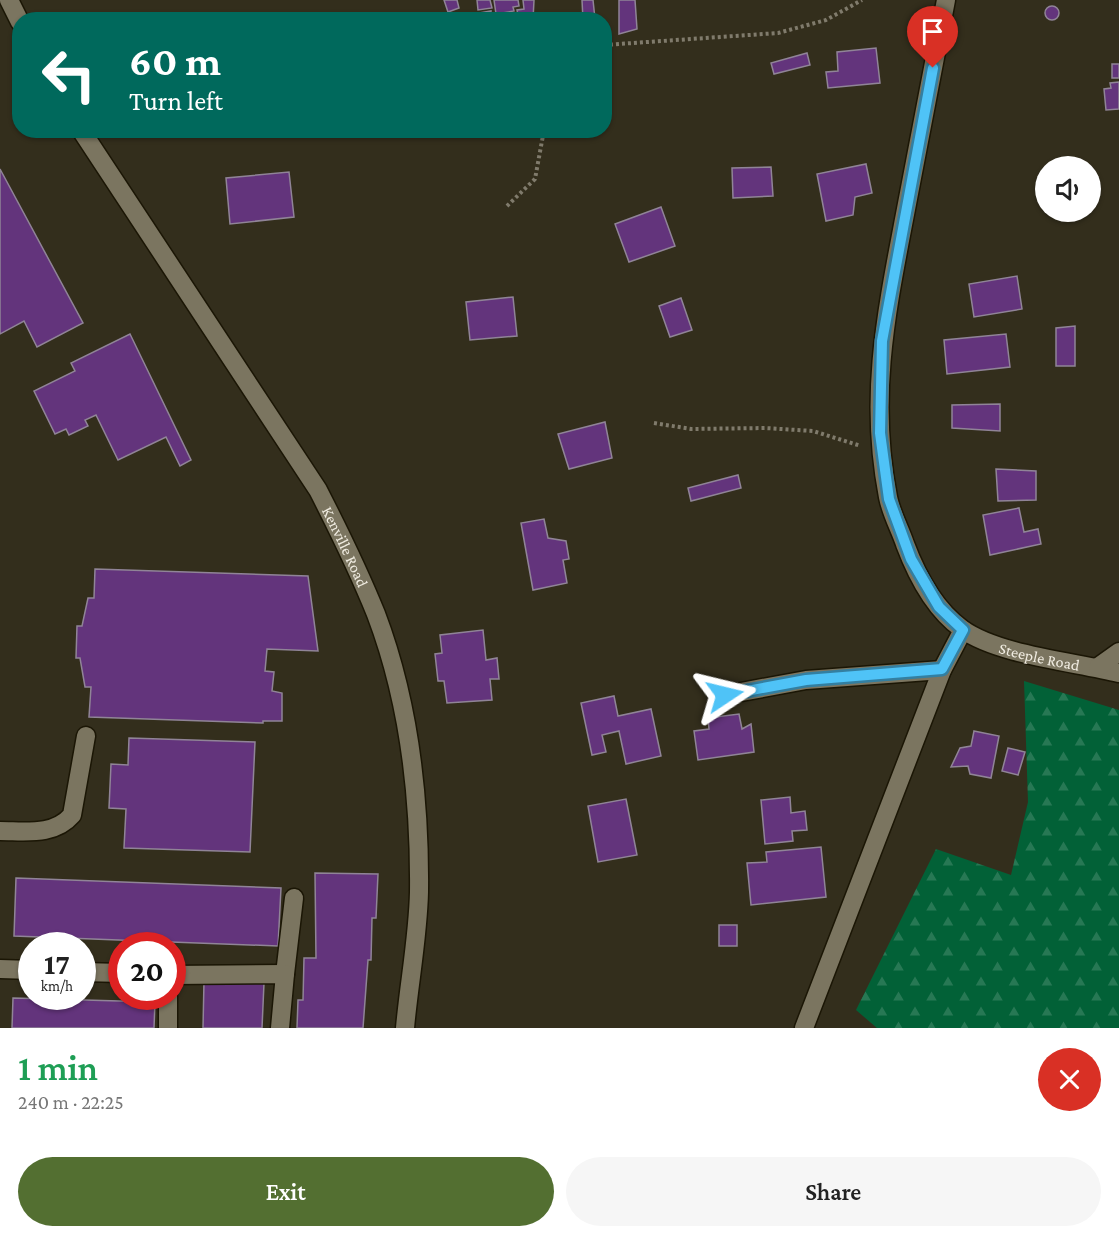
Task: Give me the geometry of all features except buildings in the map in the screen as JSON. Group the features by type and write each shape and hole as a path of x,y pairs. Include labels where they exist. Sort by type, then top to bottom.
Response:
{"street":[{"path":"804,1028 942,669 963,630 939,607 911,559 889,499 882,453 879,401 882,341 946,0"},
{"name":"Kenville Road","path":"86,138 318,490 350,554 376,616 396,679 408,738 417,835 419,894 405,1028"},
{"name":"Steeple Road","path":"963,630 1011,649 1119,673"},
{"path":"1098,667 1119,652"},
{"path":"725,695 806,680 942,669"},
{"path":"0,831 51,830 65,824 72,816 86,736"},
{"path":"280,1028 294,898"},
{"path":"0,969 18,970"},
{"path":"186,975 285,974"},
{"path":"168,1010 168,1028"}],"path":[{"path":"612,44 778,33 825,20 862,0"},
{"path":"507,206 535,179 543,138"},
{"path":"654,423 691,429 765,428 813,431 882,453"}],"green space":[{"path":"1024,681 1119,710 1119,1028 877,1028 856,1010 936,849 1011,875 1028,802"}],"route":[{"path":"725,695 806,680 942,669 963,630 939,607 926,589 911,559 889,499 880,433 882,341 933,68"}]}
